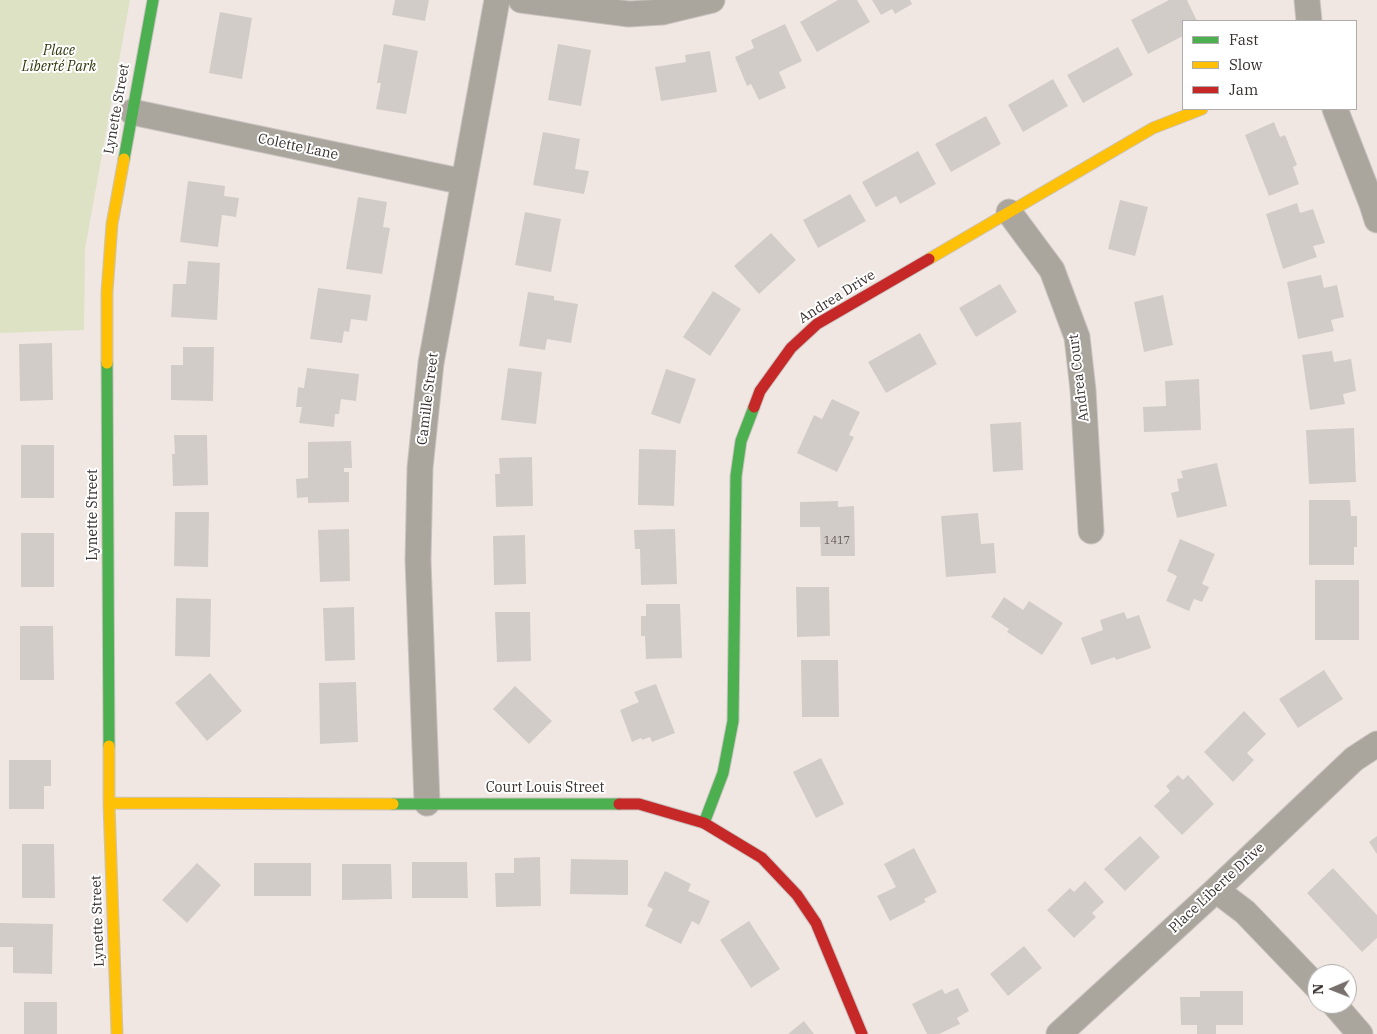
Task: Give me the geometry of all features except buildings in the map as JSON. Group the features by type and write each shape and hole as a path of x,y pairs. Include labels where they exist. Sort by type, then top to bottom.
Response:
{"street":[{"name":"Lynette Street","path":"117,1034 109,803 107,292 112,224 153,0"},
{"name":"Camille Street","path":"427,803 418,560 420,468 431,364 497,0"},
{"path":"521,0 629,14 662,12 712,0"},
{"path":"1308,0 1309,20"},
{"name":"Andrea Drive","path":"704,822 723,773 733,721 736,476 741,441 760,391 791,348 817,324 1153,128 1199,110"},
{"path":"1335,110 1377,220"},
{"name":"Colette Lane","path":"132,112 464,182"},
{"name":"Andrea Court","path":"1009,212 1052,270 1077,337 1083,390 1091,531"},
{"name":"Place Liberte Drive","path":"1059,1034 1216,890 1354,759 1377,744"},
{"name":"Court Louis Street","path":"109,803 639,804 704,822 762,858 797,895 816,923 862,1034"},
{"path":"1216,890 1245,912 1307,977"},
{"path":"1343,1014 1360,1034"}],"green space":[{"name":"Place Liberté Park","path":"0,0 130,0 85,249 84,330 0,333"}],"traffic: fast":[{"path":"124,159 153,0"},
{"path":"107,363 109,746"},
{"path":"704,823 723,773 733,721 736,476 741,441 754,407"},
{"path":"393,804 619,804"}],"traffic: slow":[{"path":"929,259 1153,128 1199,110"},
{"path":"107,363 107,292 112,224 124,159"},
{"path":"109,746 109,803 117,1034"},
{"path":"109,803 393,804"}],"traffic: jam":[{"path":"754,407 760,391 791,348 817,324 929,259"},
{"path":"619,804 639,804 704,823 762,858 797,895 816,923 862,1034"}]}
